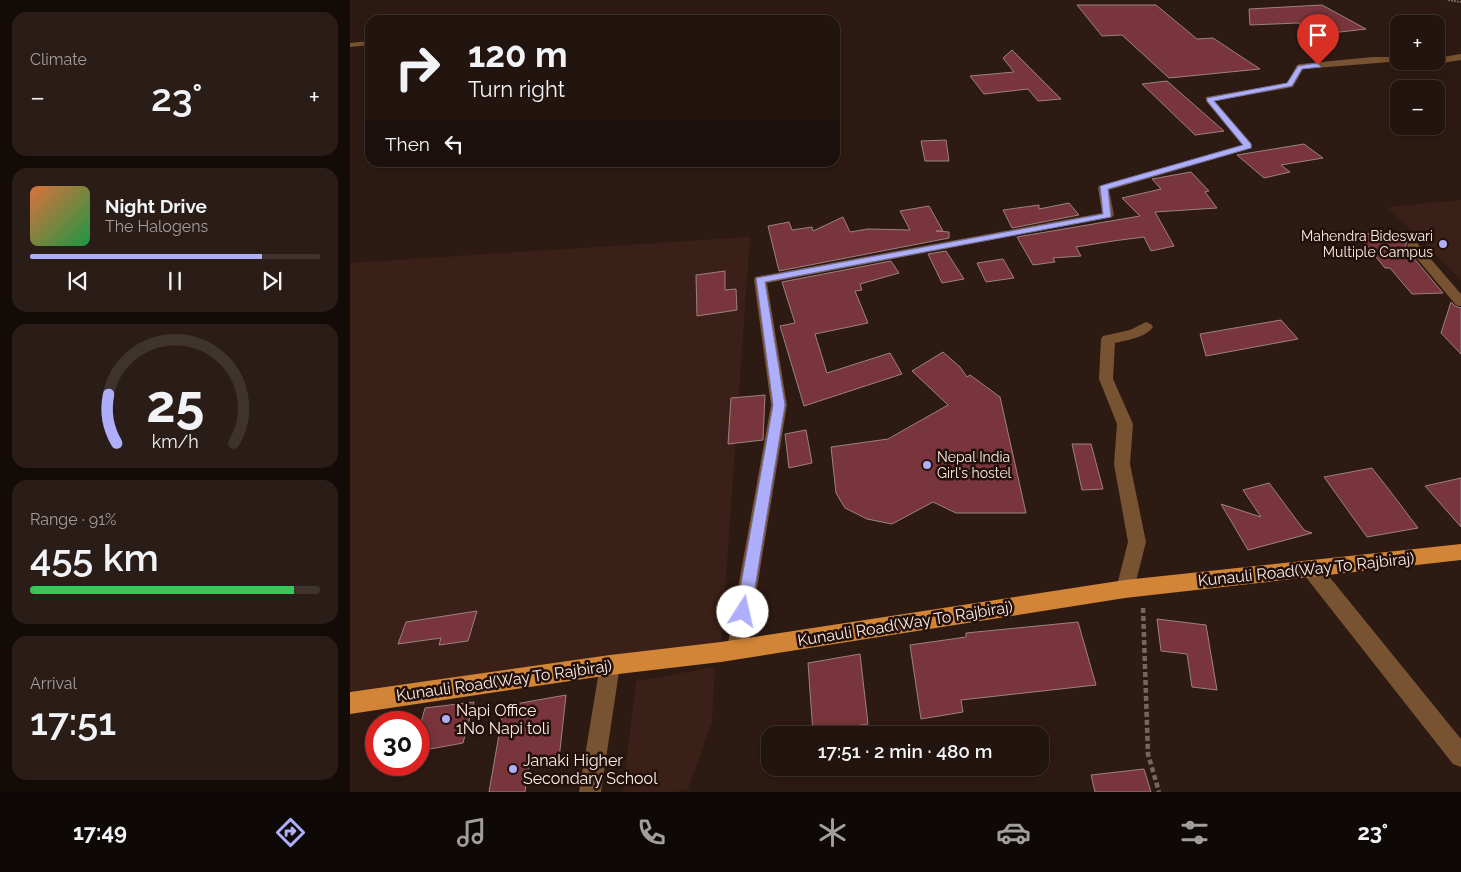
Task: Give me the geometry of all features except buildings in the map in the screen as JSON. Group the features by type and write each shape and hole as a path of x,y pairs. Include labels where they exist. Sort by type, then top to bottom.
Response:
{"main road":[{"name":"Kunauli Road(Way To Rajbiraj)","path":"350,703 610,665 737,649 1135,588 1312,570 1461,552"}],"street":[{"path":"350,45 365,44"},
{"path":"1445,60 1461,57"},
{"path":"737,649 779,405 760,280 1108,215 1103,188 1248,146 1209,99 1290,85 1300,67 1390,60"},
{"path":"1412,246 1461,302"},
{"path":"1135,588 1137,542 1122,464 1125,424 1106,379 1108,338 1132,334 1146,327"},
{"path":"1312,570 1461,756"},
{"path":"590,792 610,665"}],"path":[{"path":"1448,0 1461,2"},
{"path":"1135,588 1148,754 1159,792"}],"shaded area":[{"name":"Mahendra Bideswari Multiple Campus","path":"1461,200 1461,280 1388,207"},
{"path":"750,237 721,648 613,659 350,691 350,263"},
{"path":"715,667 712,722 688,789 674,792 623,792 636,681"}],"place":[{"name":"Mahendra Bideswari Multiple Campus","path":"1443,244"},
{"name":"Nepal India Girl's hostel","path":"927,465"},
{"name":"Napi Office 1No Napi toli","path":"446,719"},
{"name":"Janaki Higher Secondary School","path":"513,769"}],"route":[{"path":"743,612 779,405 760,280 1108,215 1103,188 1248,146 1209,99 1290,85 1300,67 1318,65"}]}
